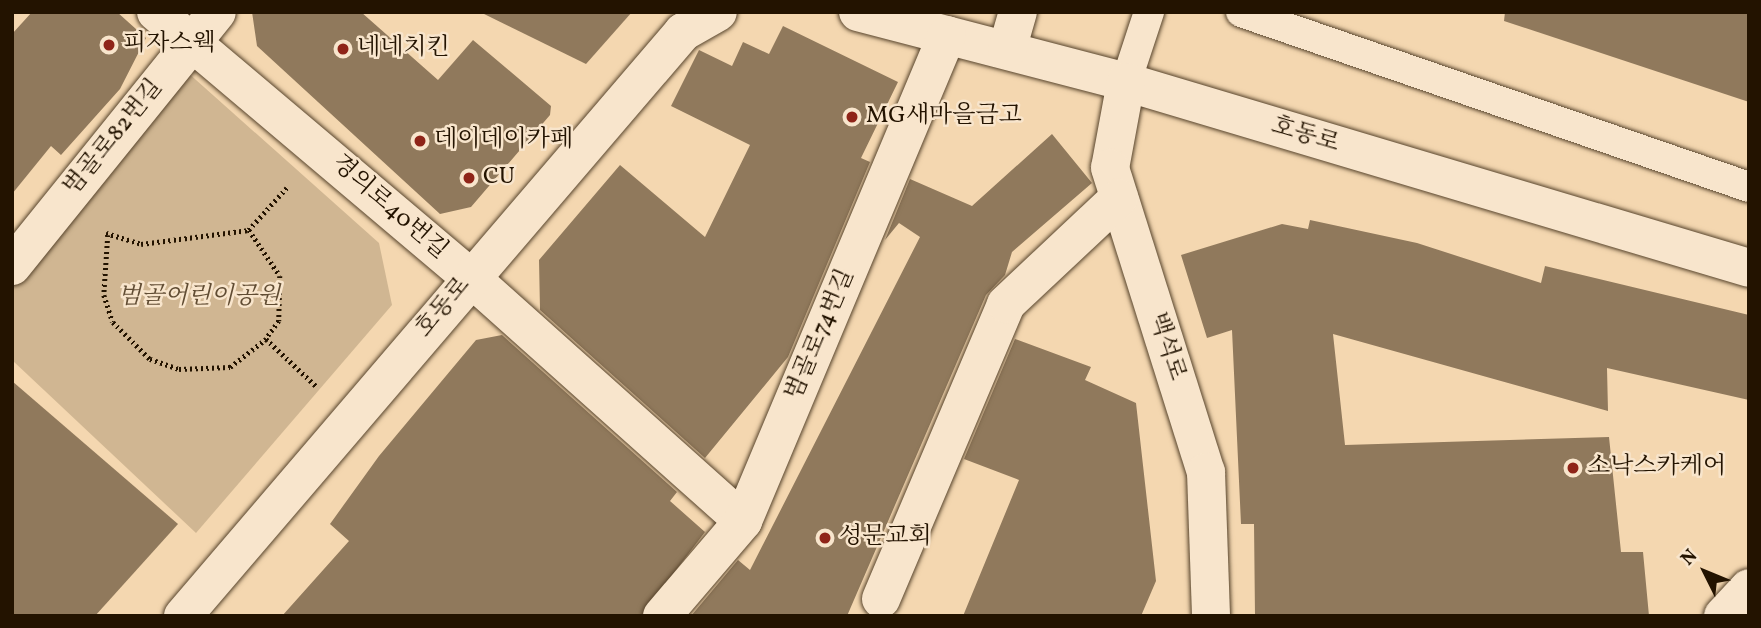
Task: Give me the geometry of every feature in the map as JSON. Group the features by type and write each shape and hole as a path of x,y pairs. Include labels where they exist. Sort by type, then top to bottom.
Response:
{"street":[{"name":"경의로40번길","path":"156,12 205,26 321,149 470,277 743,521"},
{"name":"호동로","path":"183,616 470,277 683,32 718,12"},
{"name":"호동로","path":"858,12 1126,82 1749,268"},
{"path":"1007,50 1018,12"},
{"name":"범골로82번길","path":"12,266 205,26"},
{"name":"범골로74번길","path":"662,616 743,521 947,35"},
{"name":"백석로","path":"1126,82 1110,168 1206,472 1211,616"},
{"path":"881,599 1006,303 1119,198"},
{"path":"1723,616 1749,588"}],"lane":[{"path":"1126,82 1149,12"},
{"path":"1241,12 1749,187"}],"path":[{"path":"66,198 108,235 141,244 249,230 321,149"},
{"path":"108,235 107,304 113,322 150,359 190,370 230,367 266,339 279,321 280,276 249,230"},
{"path":"266,339 350,418"}],"green space":[{"name":"범골어린이공원","path":"186,71 379,243 392,305 196,533 12,360 12,282"}],"building":[{"path":"32,12 117,12 146,38 120,89 61,155 51,146 12,194 12,34"},
{"path":"252,12 361,12 438,80 473,40 551,106 550,115 471,207 440,214 257,46"},
{"path":"480,12 632,12 586,64"},
{"path":"1505,12 1749,12 1749,102 1504,21"},
{"path":"783,26 898,82 861,158 870,162 788,357 705,458 540,310 539,260 620,165 705,237 750,145 671,106 699,50 732,66 743,42 769,54"},
{"path":"1052,134 1092,183 1012,252 1005,275 986,295 847,616 691,616 738,560 750,570 920,237 899,223 885,240 910,179 972,206"},
{"path":"1310,220 1417,243 1541,283 1545,266 1749,315 1749,400 1607,368 1608,411 1333,334 1345,445 1609,437 1621,552 1643,552 1649,616 1255,616 1254,524 1241,524 1232,330 1207,338 1181,255 1282,224 1308,229"},
{"path":"502,335 677,492 670,501 705,532 641,616 282,616 349,541 330,524 379,456 476,340"},
{"path":"1015,339 1091,367 1085,380 1136,403 1156,581 1141,616 963,616 1019,480 964,459"},
{"path":"12,381 178,524 95,616 12,616"}],"place":[{"name":"피자스웩","path":"109,45"},
{"name":"네네치킨","path":"343,49"},
{"name":"MG새마을금고","path":"852,117"},
{"name":"데이데이카페","path":"420,141"},
{"name":"CU","path":"469,178"},
{"name":"소낙스카케어","path":"1573,468"},
{"name":"성문교회","path":"825,538"}]}
